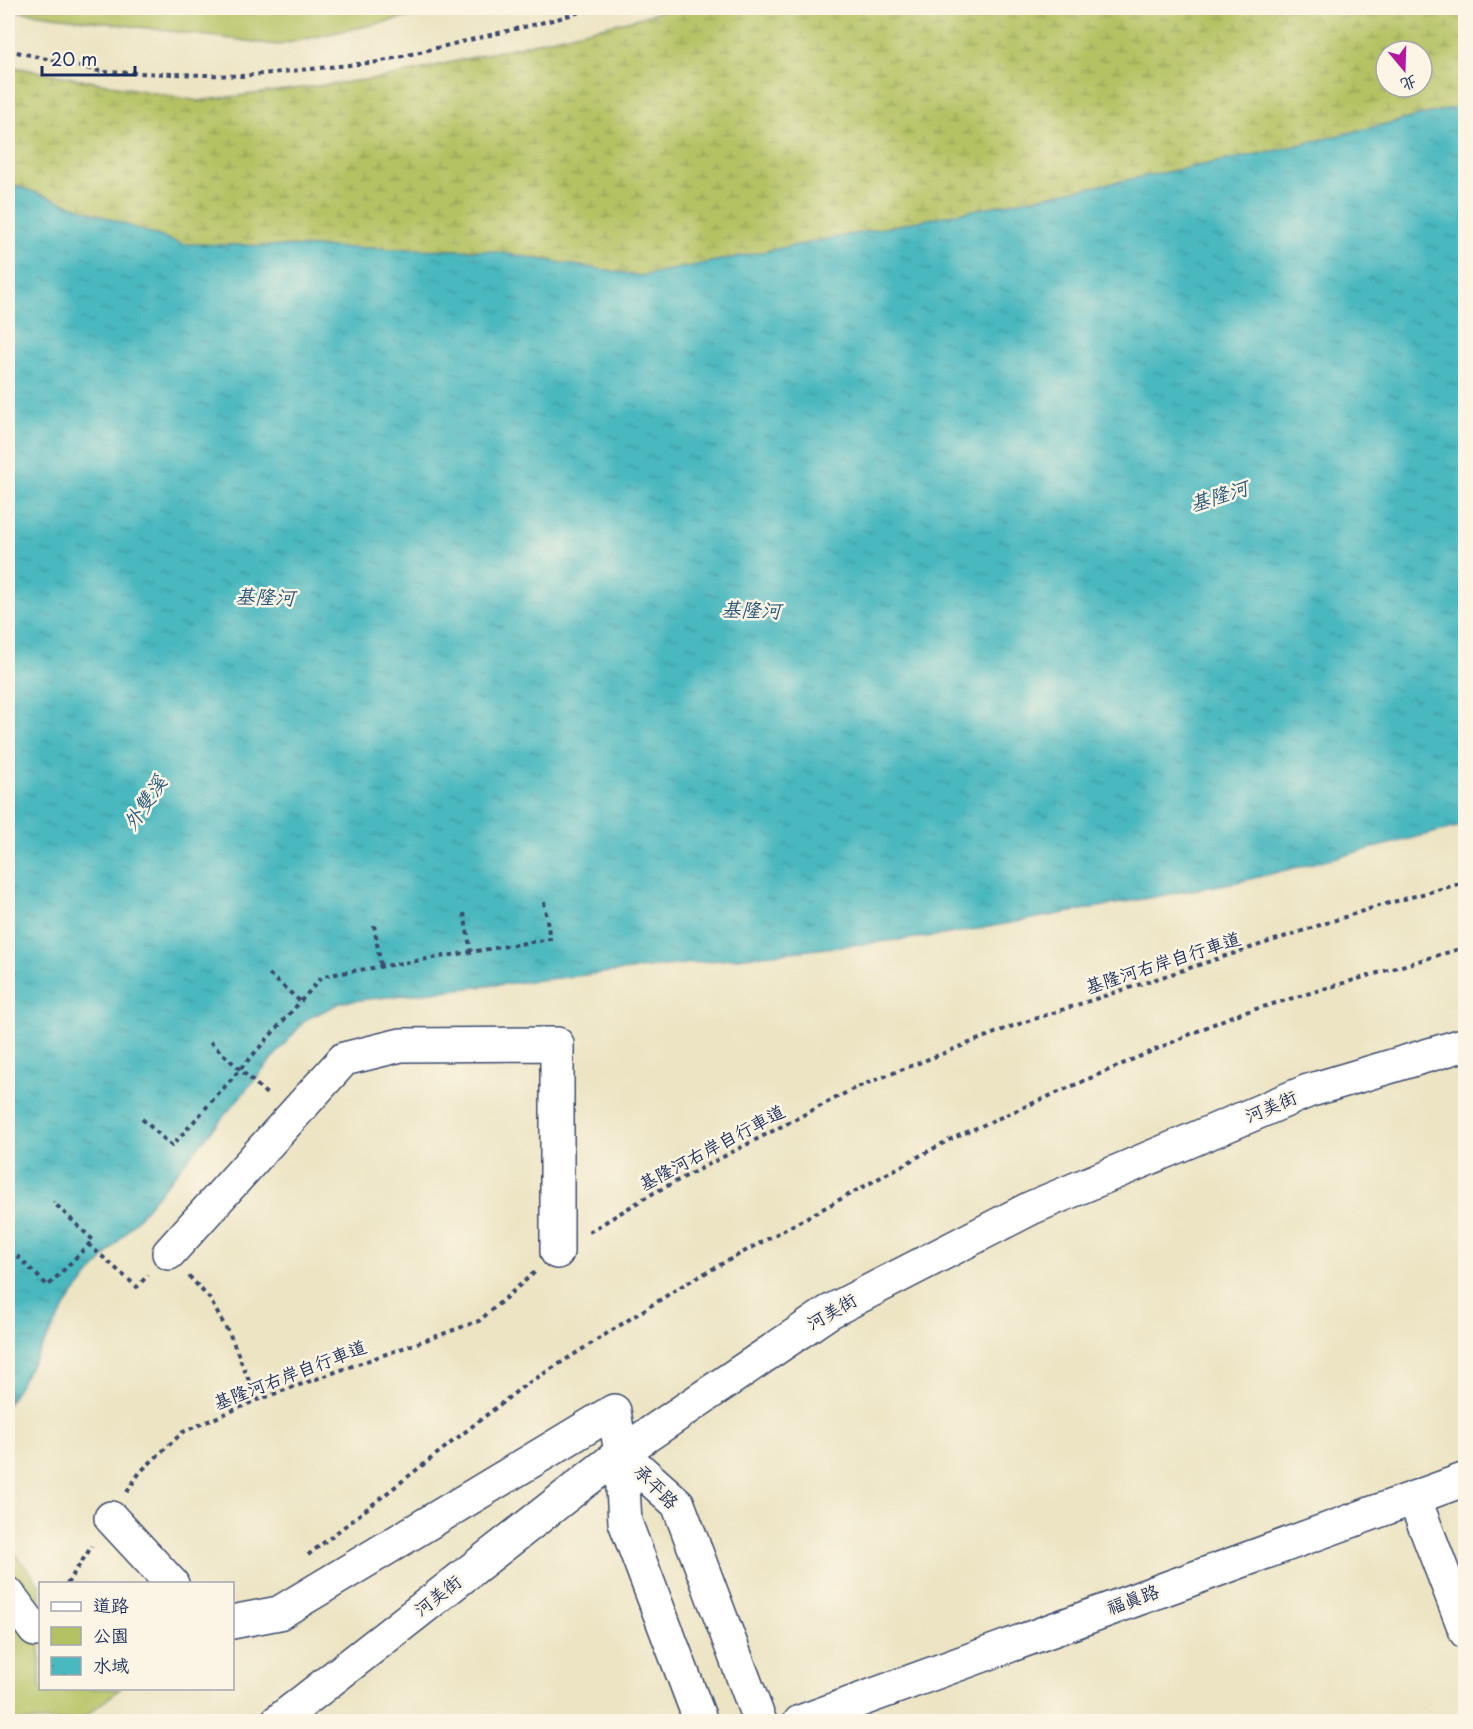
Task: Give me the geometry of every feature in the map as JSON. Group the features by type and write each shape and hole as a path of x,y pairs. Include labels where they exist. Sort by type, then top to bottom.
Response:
{"street":[{"path":"169,1253 344,1059 401,1045 546,1044 557,1044 557,1252"},
{"name":"河美街","path":"277,1722 621,1453 829,1312 1031,1208 1308,1091 1466,1044"},
{"path":"234,1622 279,1613 614,1411 621,1453"},
{"name":"承平路","path":"621,1453 626,1522 701,1722"},
{"name":"承平路","path":"621,1453 678,1504 760,1722"},
{"name":"福真路","path":"800,1722 1466,1479"},
{"path":"1414,1498 1466,1632"},
{"path":"111,1518 170,1582"},
{"path":"8,1594 35,1630"}],"path":[{"path":"8,50 103,72 242,76 378,62 557,19 593,8"},
{"name":"基隆河右岸自行車道","path":"68,1582 140,1472 183,1432 257,1400 479,1321 557,1252 650,1195 855,1088 1010,1028 1375,907 1466,882"},
{"path":"142,1119 172,1146 323,976 550,939 544,902"},
{"path":"464,913 471,952"},
{"path":"374,925 381,967"},
{"path":"300,1562 521,1388 685,1284 949,1140 1232,1016 1466,947"},
{"path":"269,974 301,1002"},
{"path":"210,1042 241,1069"},
{"path":"17,1256 48,1286 93,1240 53,1202"},
{"path":"88,1244 137,1287 169,1253 209,1298 231,1337 257,1400"}],"green space":[{"path":"8,8 450,8 278,45 8,10"},
{"path":"671,8 1466,8 1465,105 1278,150 641,276 489,251 181,244 9,183 8,66 198,101 389,77 635,19"},
{"path":"8,1545 39,1584 39,1690 119,1690 79,1721 8,1721"}],"water":[{"path":"1465,105 1465,825 1242,881 943,935 342,1002 305,1020 72,1296 8,1404 8,183 181,244 489,251 641,276 1278,150"}],"water label":[{"name":"基隆河","path":"1219,496"},
{"name":"基隆河","path":"265,597"},
{"name":"基隆河","path":"751,610"},
{"name":"外雙溪","path":"145,803"}]}
